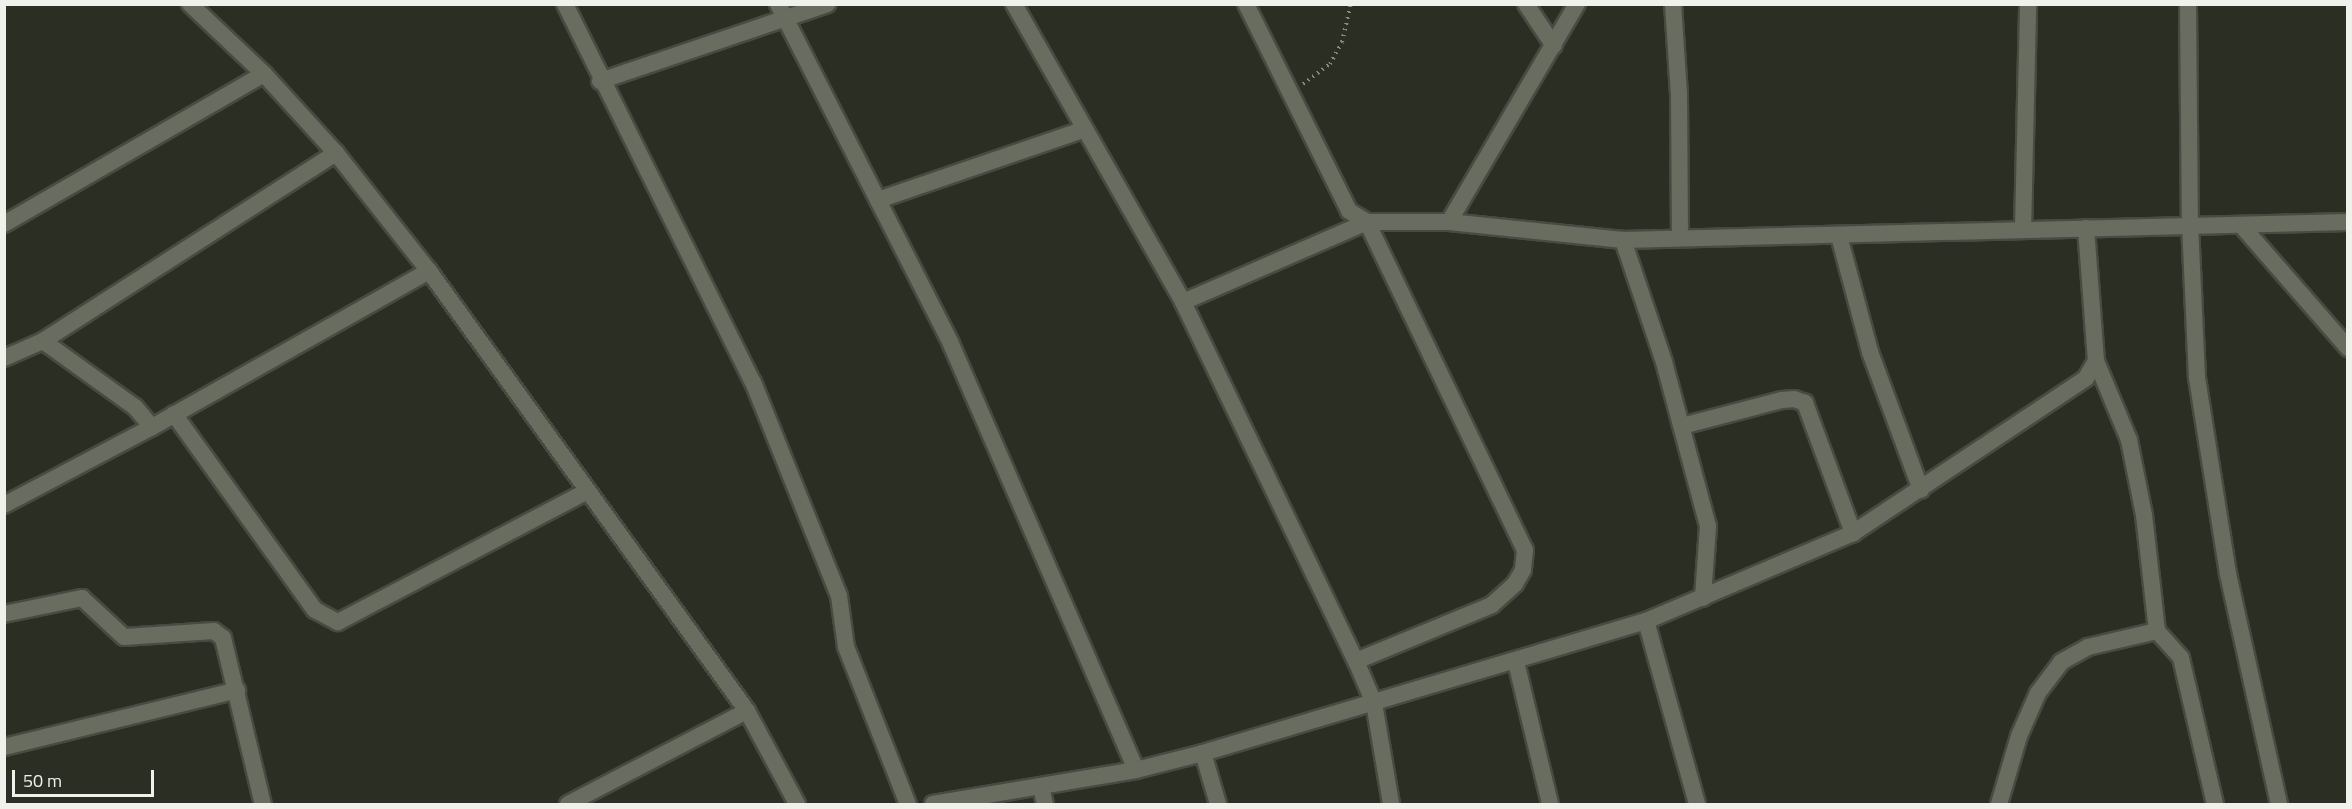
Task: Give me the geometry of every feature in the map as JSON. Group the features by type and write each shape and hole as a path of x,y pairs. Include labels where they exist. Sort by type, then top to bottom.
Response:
{"street":[{"path":"190,4 264,74 336,153 429,271 747,711 797,804"},
{"path":"565,4 600,81 753,382 839,596 846,647 908,804"},
{"path":"778,4 951,344 1136,770"},
{"path":"600,81 786,20 827,4"},
{"path":"1014,4 1083,130 1183,302 1356,661 1374,703 1391,804"},
{"path":"1246,4 1349,211 1367,222 1525,550 1523,570 1515,584 1492,605 1356,661"},
{"path":"1526,4 1554,46"},
{"path":"1449,222 1578,4"},
{"path":"1673,4 1678,83 1680,238"},
{"path":"2023,230 2028,4"},
{"path":"2188,4 2190,224 2197,378 2229,574 2280,804"},
{"path":"4,224 264,74"},
{"path":"878,200 1083,130"},
{"path":"4,358 43,342 336,153"},
{"path":"1183,302 1367,222 1449,222 1623,240 1839,236 2190,224 2242,226 2348,222"},
{"path":"2242,226 2348,348"},
{"path":"2086,228 2096,361 2129,440 2144,515 2157,632 2181,658 2215,804"},
{"path":"1839,236 1870,352 1921,490"},
{"path":"1623,240 1682,426 1708,526 1703,598"},
{"path":"4,505 152,428 429,271"},
{"path":"43,342 135,407 152,428"},
{"path":"934,804 1136,770 1203,753 1516,662 1646,621 1853,533 1921,490 2086,378 2096,361"},
{"path":"1682,426 1782,400 1794,399 1805,403 1853,533"},
{"path":"174,414 315,610 338,622 588,491"},
{"path":"4,614 82,598 124,637 214,631 223,638 263,804"},
{"path":"1646,621 1697,804"},
{"path":"1999,804 2019,736 2033,704 2061,662 2088,647 2157,632"},
{"path":"1516,662 1550,804"},
{"path":"4,747 237,690"},
{"path":"568,804 747,711"},
{"path":"1203,753 1218,804"},
{"path":"1041,787 1045,804"}],"path":[{"path":"1289,90 1316,78 1329,64 1342,42 1351,4"}]}
